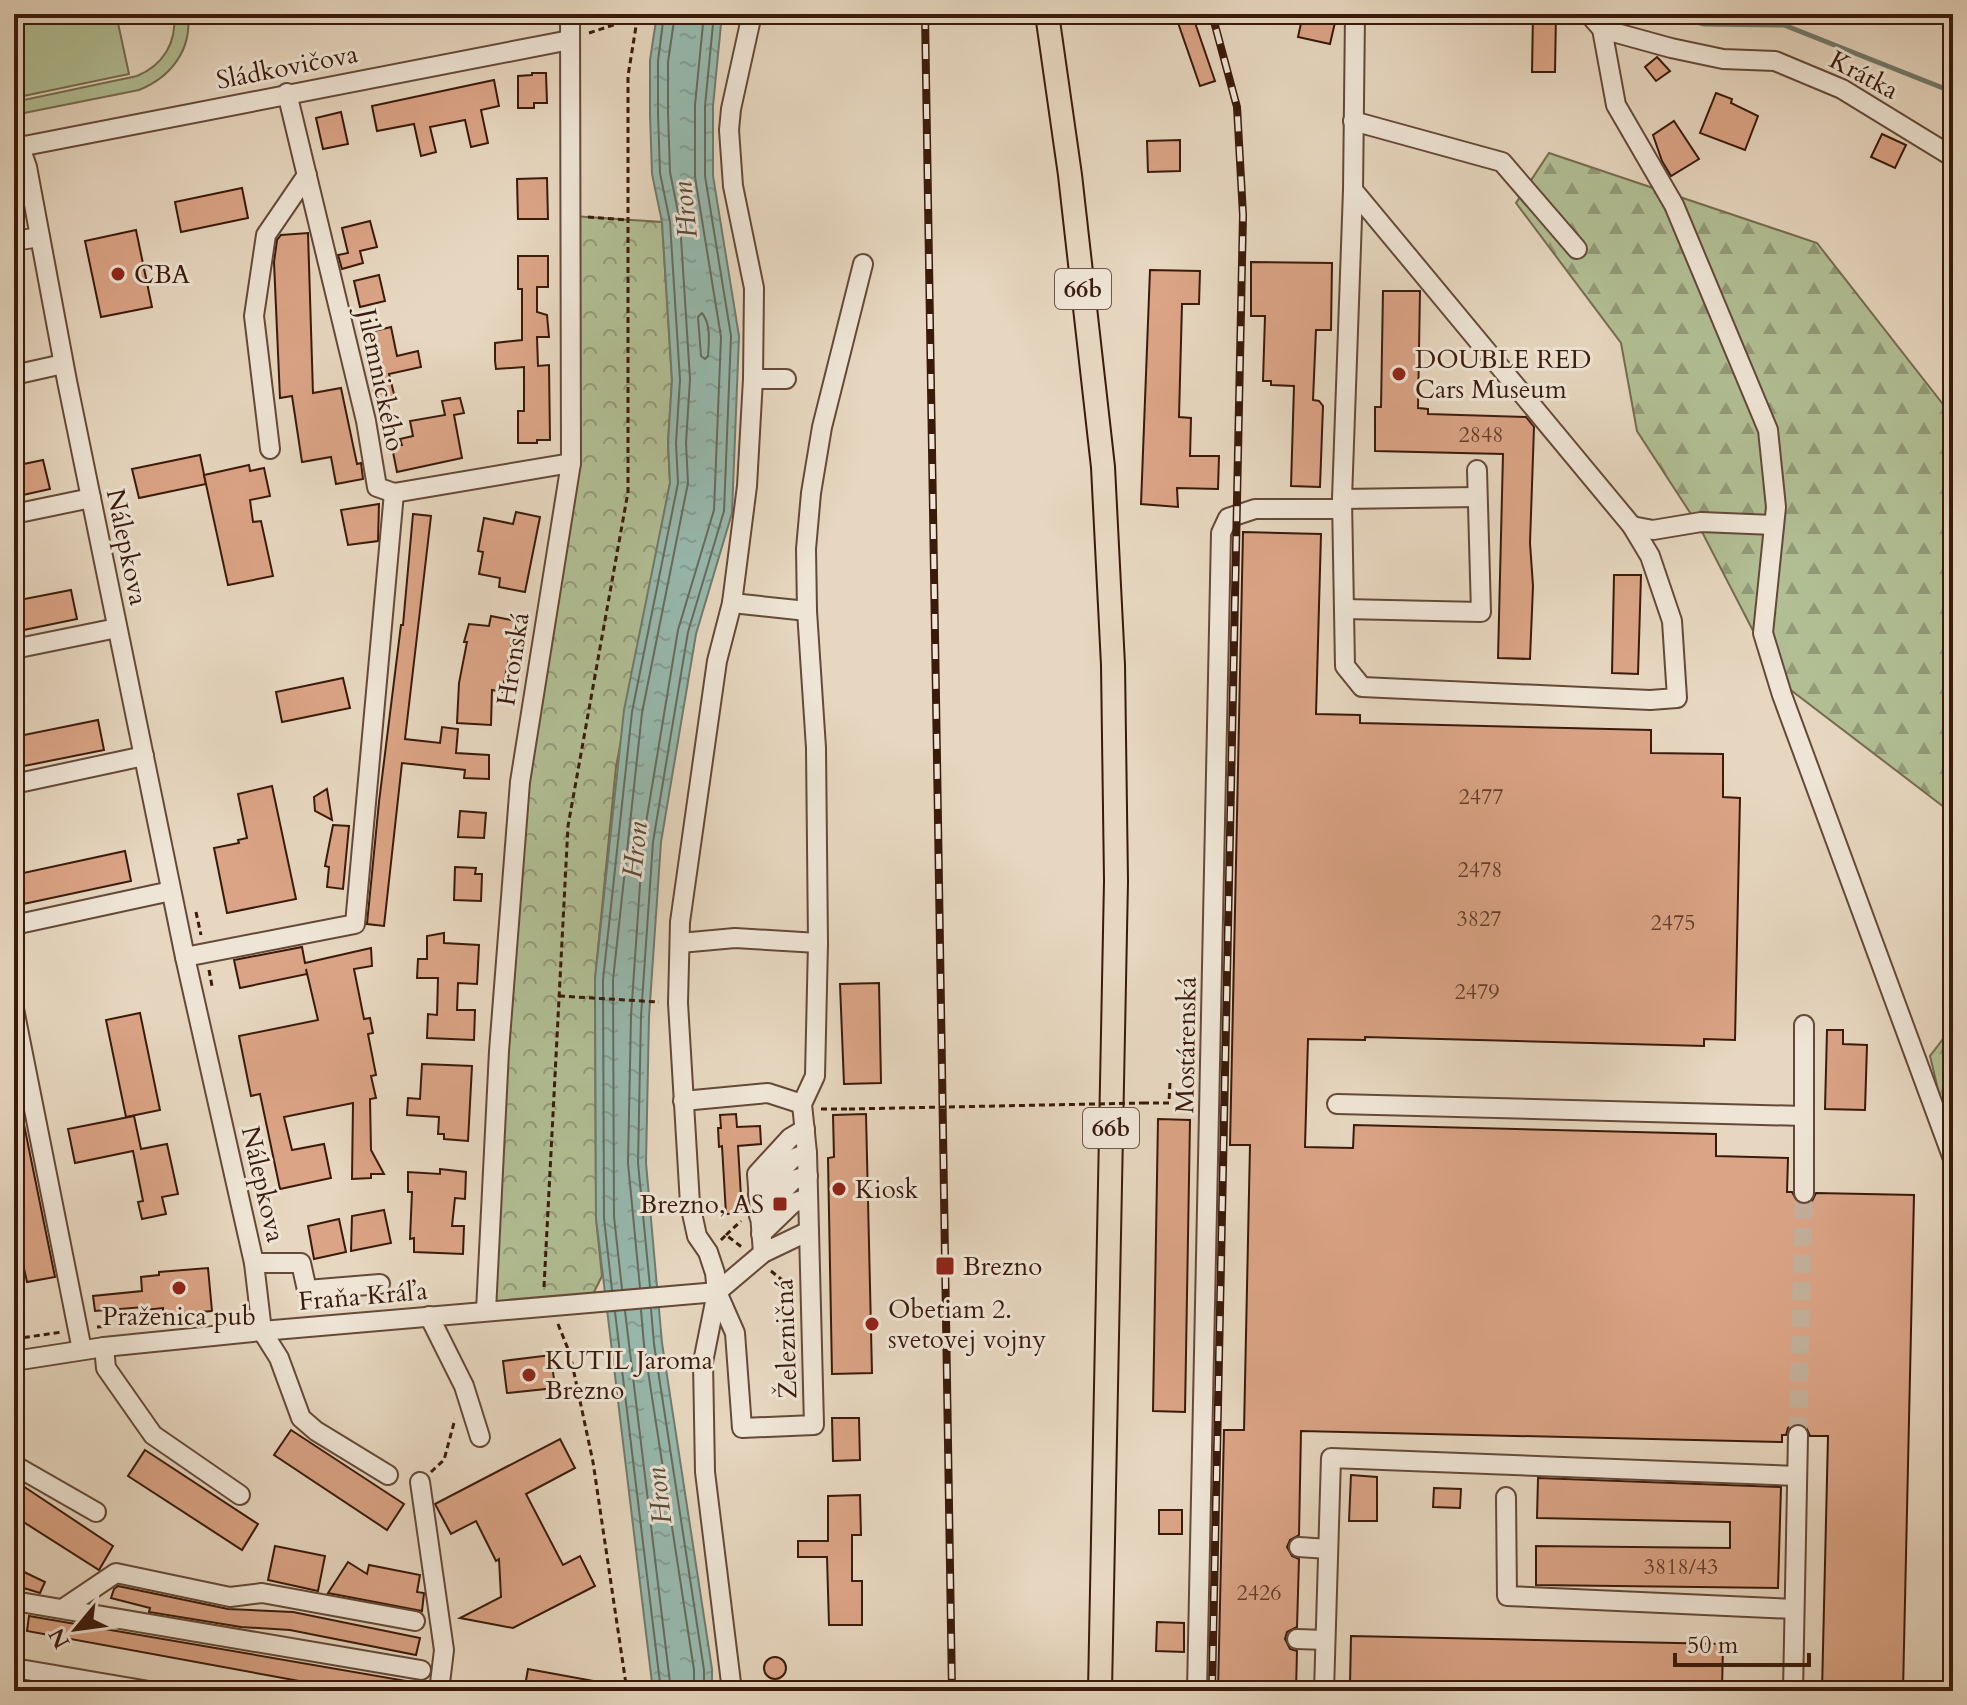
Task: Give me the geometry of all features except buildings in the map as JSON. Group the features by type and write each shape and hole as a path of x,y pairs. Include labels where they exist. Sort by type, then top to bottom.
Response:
{"main road":[{"name":"66b","path":"1047,14 1070,175 1101,451 1113,665 1116,881 1100,1691"}],"street":[{"name":"Hronská","path":"486,1311 499,1051 520,782 571,463 570,14"},
{"path":"732,1691 705,1472 703,1362 717,1292 715,1273 694,1226 678,1003 684,879 714,676 732,603 747,486 754,288 733,186 729,130 752,14"},
{"path":"1353,190 1632,526 1650,556 1672,621 1677,698 1650,700 1362,687 1345,666 1342,504 1353,190 1355,14"},
{"path":"1589,14 1602,29 1616,105 1674,205 1768,430 1776,507 1763,633 1782,695 1953,1159"},
{"name":"Krátka","path":"1602,29 1723,59 1775,61 1842,89 1953,157"},
{"name":"Sládkovičova","path":"17,148 570,40"},
{"name":"Jilemnického","path":"287,93 366,421 377,487 394,493"},
{"path":"1353,121 1502,162 1577,249"},
{"name":"Nálepkova","path":"17,148 40,237 171,891 254,1263 262,1331"},
{"path":"270,449 254,316 266,235 307,175"},
{"path":"14,241 40,237"},
{"name":"Železničná","path":"809,1231 761,1234 717,1292 735,1333 742,1428 814,1425 808,1176 802,1104 815,1076 818,943 816,748 806,549 822,427 863,264"},
{"path":"14,375 63,364"},
{"path":"753,379 786,379"},
{"path":"185,957 355,924 394,493 571,463"},
{"path":"1344,609 1481,612 1477,470"},
{"name":"Mostárenská","path":"1197,1691 1221,533 1228,518 1245,511 1477,497"},
{"path":"14,514 91,498"},
{"path":"1632,526 1653,530 1701,522 1774,525"},
{"path":"732,603 807,611"},
{"path":"14,649 117,628"},
{"path":"14,784 144,756"},
{"path":"14,925 171,891"},
{"path":"680,943 735,938 818,943"},
{"path":"14,1009 82,1350"},
{"path":"1804,1025 1804,1193"},
{"path":"683,1101 768,1093 802,1104"},
{"path":"1337,1104 1804,1116"},
{"path":"761,1234 757,1174 790,1138 805,1129"},
{"path":"758,1194 792,1159 807,1153"},
{"path":"761,1234 793,1180 808,1176"},
{"path":"761,1234 793,1203 808,1198"},
{"path":"254,1263 301,1263 307,1290 380,1284"},
{"name":"Fraňa Kráľa","path":"14,1361 104,1347 262,1331 717,1292"},
{"path":"429,1316 464,1386 480,1437"},
{"path":"262,1331 279,1358 301,1418 316,1431 388,1475"},
{"path":"104,1347 106,1368 153,1435 240,1495"},
{"path":"1793,1691 1794,1609 1787,1567 1788,1505 1797,1476 1798,1435"},
{"path":"1324,1691 1331,1458 1797,1476"},
{"path":"14,1465 96,1512"},
{"path":"420,1482 444,1650 439,1691"},
{"path":"1506,1497 1507,1596 1794,1609"},
{"path":"1299,1547 1328,1549"},
{"path":"64,1608 116,1573 230,1597 262,1593 415,1621"},
{"path":"14,1601 421,1670"},
{"path":"1297,1639 1325,1640"},
{"path":"14,1668 149,1691"}],"path":[{"path":"570,40 637,16 628,76 628,492 568,826 544,1293 570,1354 593,1462 627,1691"},
{"path":"572,216 628,220"},
{"path":"559,996 664,1003"},
{"path":"849,1109 1169,1103 1170,1082"},
{"path":"420,1482 444,1460 464,1386"}],"green space":[{"path":"14,14 116,14 129,74 14,98"},
{"path":"174,14 188,14 187,39 177,61 161,78 139,90 14,115 14,102 137,76 154,66 170,43"},
{"path":"1549,153 1817,243 1949,412 1953,421 1953,814 1779,681 1700,528 1637,431 1621,343 1516,203"},
{"path":"572,216 662,222 672,380 668,443 670,483 616,767 595,979 596,1218 602,1276 588,1304 486,1311 520,782 571,463"},
{"path":"1953,1026 1953,1152 1930,1056"}],"water":[{"name":"Hron","path":"657,14 722,14 713,106 713,176 739,336 732,513 696,634 661,842 649,1017 646,1163 662,1343 712,1669 712,1691 653,1691 596,1218 595,979 624,710 670,483 668,443 672,380 662,222 652,174 650,114 650,60"}],"waterway":[{"path":"1668,14 1704,24 1784,25 1953,92"}],"tunnel":[{"path":"1798,1435 1804,1193"}],"railway":[{"path":"925,14 952,1691"},
{"path":"1212,14 1237,107 1243,215 1212,1691"}],"place":[{"name":"CBA","path":"118,274"},
{"name":"DOUBLE RED Cars Museum","path":"1399,374"},
{"name":"Kiosk","path":"839,1189"},
{"name":"Brezno, AS","path":"780,1204"},
{"name":"Brezno","path":"945,1266"},
{"name":"Praženica pub","path":"179,1288"},
{"name":"Obetiam 2. svetovej vojny","path":"872,1324"},
{"name":"KUTIL Jaroma Brezno","path":"529,1375"}]}
